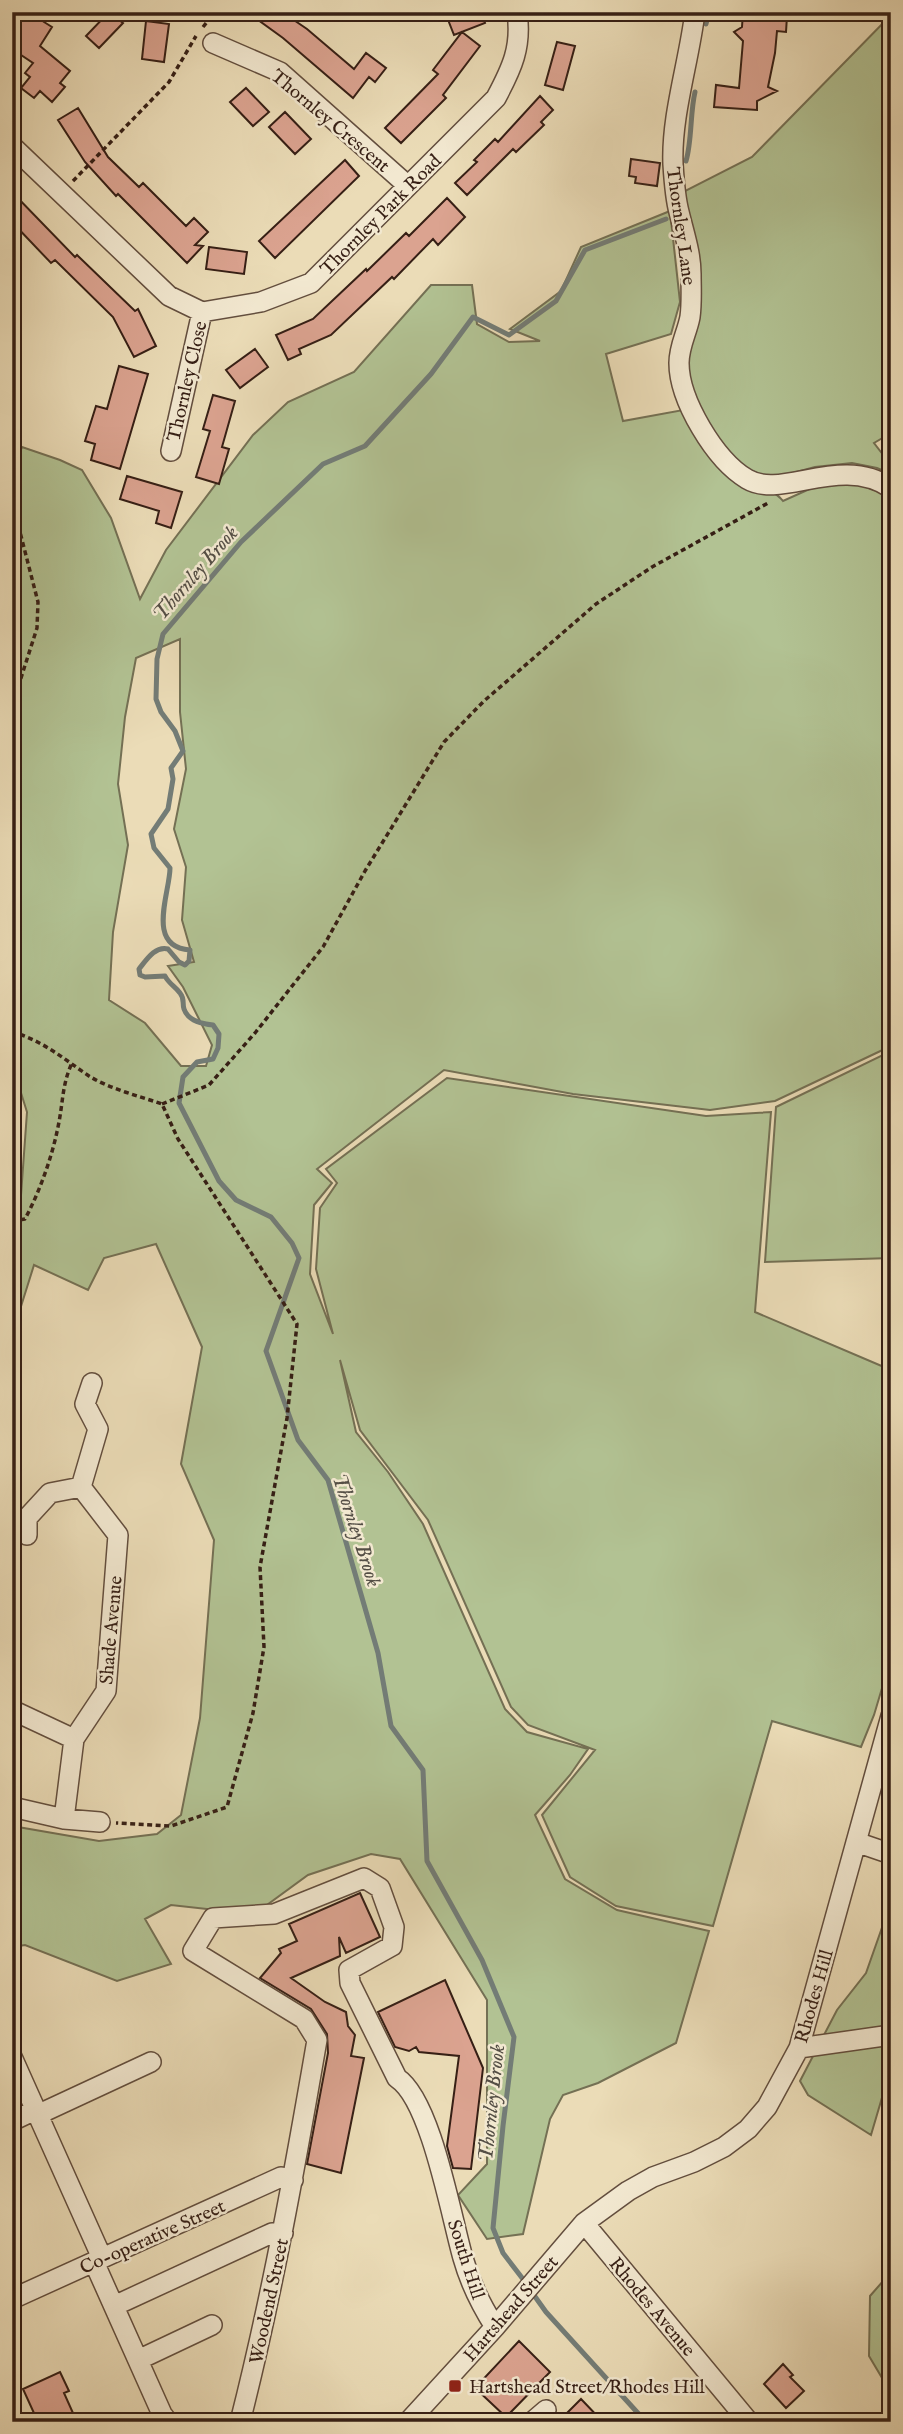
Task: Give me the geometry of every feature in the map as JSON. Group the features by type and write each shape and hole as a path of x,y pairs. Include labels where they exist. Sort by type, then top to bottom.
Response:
{"street":[{"name":"Thornley Park Road","path":"202,312 261,302 311,283 496,98 514,65 517,12"},
{"name":"Thornley Lane","path":"695,12 691,50 675,123 673,163 678,208 689,250 691,271 690,318 679,363 681,381 693,411 717,453 748,480 772,484 853,475 874,478 891,488"},
{"name":"Thornley Crescent","path":"213,43 280,72 407,185"},
{"path":"12,146 169,296 202,312"},
{"name":"Thornley Close","path":"171,451 202,312"},
{"path":"27,1535 27,1518 50,1493 81,1487 98,1429 85,1404 92,1383"},
{"name":"Shade Avenue","path":"64,1819 74,1739 106,1691 117,1535 81,1487"},
{"path":"12,1710 74,1739"},
{"name":"Rhodes Hill","path":"583,2223 628,2190 724,2147 748,2129 767,2107 799,2048 856,1842 886,1751 891,1716"},
{"path":"12,1808 64,1819 100,1822"},
{"path":"856,1842 891,1854"},
{"name":"Woodend Street","path":"240,2422 264,2330 284,2233 317,2040 304,2019 248,1982 193,1951 213,1917 274,1914 364,1878 380,1888 394,1927 392,1945 349,1970 350,1983 397,2078 404,2082 422,2109 445,2189"},
{"path":"799,2048 891,2035"},
{"path":"12,2057 98,2260 110,2298 135,2351 159,2419"},
{"path":"12,2121 151,2062"},
{"name":"Co-operative Street","path":"12,2300 281,2177 293,2180"},
{"name":"South Hill","path":"445,2189 464,2261 481,2304 495,2327"},
{"name":"Hartshead Street","path":"412,2421 583,2223"},
{"name":"Rhodes Avenue","path":"583,2223 749,2422"},
{"path":"110,2298 272,2233 284,2233"},
{"path":"135,2351 212,2325"}],"path":[{"path":"61,193 169,82 195,36 215,12"},
{"path":"12,342 17,357 12,448"},
{"path":"12,501 38,602 37,628 12,706"},
{"path":"12,1031 29,1036 91,1077 165,1103 209,1085 255,1033 323,947 365,871 444,742 484,701 596,604 652,566 768,503"},
{"path":"12,1221 24,1219 35,1200 58,1128 65,1079 72,1062"},
{"path":"12,1079 15,1086 12,1104"},
{"path":"100,1822 171,1826 227,1807 253,1713 264,1647 260,1567 287,1418 297,1324 178,1139 165,1103"}],"green space":[{"path":"891,15 891,433 874,443 891,465 891,474 852,463 767,477 745,468 720,443 684,380 681,193 752,157"},
{"path":"670,211 680,302 671,334 606,354 623,421 683,410 706,450 730,477 768,491 783,501 814,487 849,481 889,495 891,499 891,1046 775,1101 710,1110 573,1094 444,1070 317,1169 332,1183 314,1205 310,1274 333,1334 316,1269 320,1208 337,1183 326,1169 447,1078 706,1116 771,1112 755,1312 891,1370 891,1658 861,1747 772,1721 713,1926 616,1906 570,1877 542,1815 595,1750 528,1725 511,1707 428,1520 360,1430 340,1360 356,1432 388,1472 423,1524 505,1709 527,1732 588,1749 570,1775 535,1815 565,1879 617,1910 709,1931 676,2043 598,2083 563,2095 550,2119 523,2234 487,2239 458,2195 487,2164 487,2000 400,1859 371,1854 308,1875 260,1910 225,1911 171,1905 145,1919 171,1964 117,1981 25,1945 12,1947 12,1826 99,1841 157,1834 181,1815 200,1718 214,1540 181,1464 202,1347 156,1244 104,1258 88,1290 34,1265 12,1335 12,1248 19,1223 27,1112 12,1064 12,463 15,463 22,447 82,470 111,518 140,599 166,550 253,435 288,402 354,372 431,285 472,285 477,324 509,342 540,341 510,329 561,291 581,247","holes":["180,639 180,712 186,769 174,829 186,867 182,920 194,962 168,966 183,987 212,1045 206,1066 181,1066 145,1023 109,1000 113,932 128,845 118,784 125,717 136,658"]},
{"path":"891,1051 891,1258 765,1262 776,1107"},
{"path":"891,1902 891,2067 871,2135 808,2095 800,2081 837,2010 866,1973"},
{"path":"891,2272 891,2393 869,2356 870,2296"}],"building":[{"path":"19,12 50,12 44,22 52,27 40,46 70,71 60,83 65,87 52,102 40,91 34,98 21,88 30,77 25,73 33,63 12,49 12,23"},
{"path":"109,12 123,23 99,48 86,36"},
{"path":"247,12 282,12 307,29 354,69 366,53 386,68 375,82 369,77 353,98 283,38"},
{"path":"445,12 481,12 485,23 454,35"},
{"path":"743,12 783,12 782,15 787,16 786,32 777,31 768,87 777,91 757,101 757,110 714,107 716,85 739,88 743,41 734,32 742,27"},
{"path":"146,21 169,24 164,62 142,59"},
{"path":"462,32 480,46 443,95 446,98 401,143 385,128 438,74 433,70"},
{"path":"557,42 575,46 563,90 545,85"},
{"path":"246,88 269,112 253,126 230,102"},
{"path":"540,96 553,110 541,122 544,125 516,152 513,149 467,195 455,183 477,162 474,160 495,139 498,142"},
{"path":"78,108 108,157 139,187 143,183 186,226 194,218 208,232 195,245 203,246 187,263 118,194 116,196 85,162 58,120"},
{"path":"285,112 311,139 295,154 269,127"},
{"path":"631,159 660,163 657,186 635,183 636,177 629,176"},
{"path":"345,160 359,176 275,258 259,241"},
{"path":"12,192 75,257 77,255 135,311 138,309 156,346 134,357 113,317 55,260 51,263 12,222"},
{"path":"447,198 465,217 438,245 433,239 394,279 392,277 331,335 299,349 301,354 288,360 276,335 313,319 406,233 409,236"},
{"path":"209,247 247,252 244,274 206,269"},
{"path":"255,349 268,367 240,388 226,370"},
{"path":"119,366 148,374 120,469 91,460 95,444 85,441 96,406 107,409"},
{"path":"213,395 235,401 222,447 229,449 219,484 196,477 210,431 203,429"},
{"path":"127,476 182,492 171,528 156,523 159,511 120,499"},
{"path":"360,1893 380,1937 346,1953 339,1937 340,1956 291,1978 325,2002 346,2012 348,2026 355,2035 351,2056 364,2058 341,2173 307,2164 328,2053 327,2034 311,2009 260,1978 281,1953 279,1949 297,1941 289,1924"},
{"path":"445,1980 483,2068 471,2169 453,2168 447,2146 459,2056 419,2052 416,2047 409,2051 395,2047 378,2012"},
{"path":"519,2341 550,2372 506,2417 475,2388"},
{"path":"783,2364 793,2375 790,2377 804,2391 786,2408 764,2384"},
{"path":"60,2372 69,2391 64,2393 77,2422 38,2422 23,2389"},
{"path":"581,2399 603,2422 558,2422"}],"waterway":[{"name":"Thornley Brook","path":"706,24 709,12"},
{"name":"Thornley Brook","path":"686,161 695,92"},
{"name":"Thornley Brook","path":"526,2283 503,2253 493,2228 514,2037 482,1960 427,1861 423,1770 391,1726 378,1653 328,1480 298,1440 266,1351 299,1258 292,1243 271,1217 236,1200 219,1181 179,1103 183,1077 197,1062 213,1059 218,1048 219,1034 213,1025 200,1023 186,1013 182,995 165,976 140,975 139,969 155,951 168,949 185,965 189,961 190,950 176,947 168,939 164,929 163,917 170,868 154,848 151,834 168,809 173,779 171,768 183,751 175,731 161,712 156,699 157,659 163,634 241,542 323,464 365,446 431,374 473,317 509,335 556,301 585,250 666,219"},
{"name":"Thornley Brook","path":"531,2291 546,2312 646,2422"}],"place":[{"name":"Hartshead Street/Rhodes Hill","path":"455,2386"}]}
